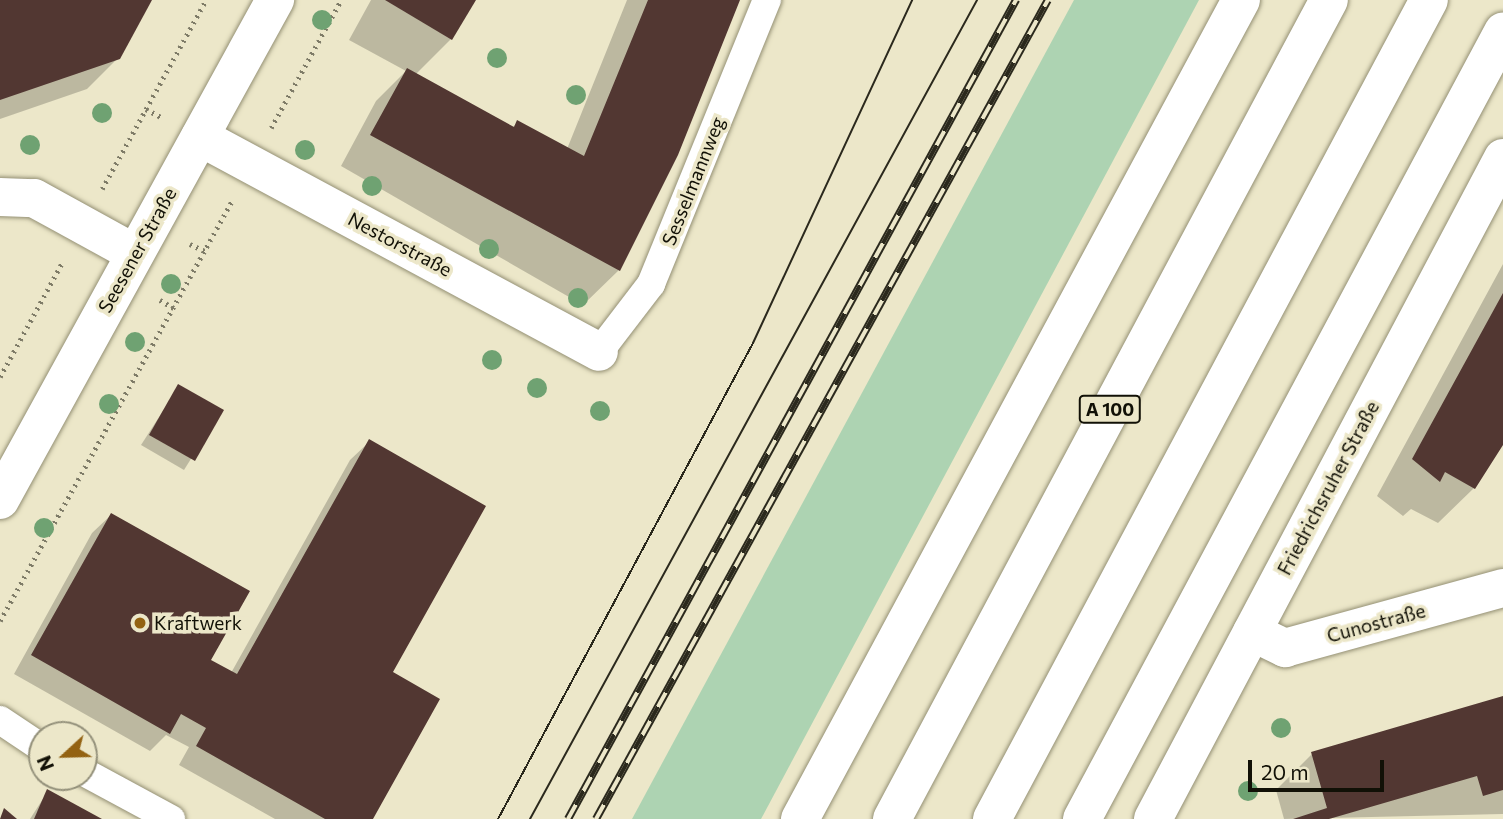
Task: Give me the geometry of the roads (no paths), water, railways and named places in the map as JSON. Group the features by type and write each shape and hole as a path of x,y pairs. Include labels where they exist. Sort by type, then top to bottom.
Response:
{"main road":[{"name":"Seesener Straße","path":"0,500 275,0"},
{"path":"800,819 1241,0"},
{"name":"A 100","path":"892,819 1329,0"},
{"path":"992,819 1429,0"},
{"path":"1082,819 1503,33"},
{"name":"Nestorstraße","path":"200,137 599,352"},
{"name":"Friedrichsruher Straße","path":"1153,819 1503,158"},
{"path":"0,197 34,198 134,253"},
{"name":"Cunostraße","path":"1252,632 1285,648 1503,588"}],"lane":[{"name":"Sesselmannweg","path":"599,352 651,284 767,0"},
{"path":"0,720 28,739"},
{"path":"98,780 171,819"}],"tram line":[{"path":"498,819 753,343 912,0"},
{"path":"530,819 977,0"}],"railway":[{"path":"568,819 1016,0"},
{"path":"596,819 1048,0"}],"place":[{"name":"Kraftwerk","path":"140,623"}]}
